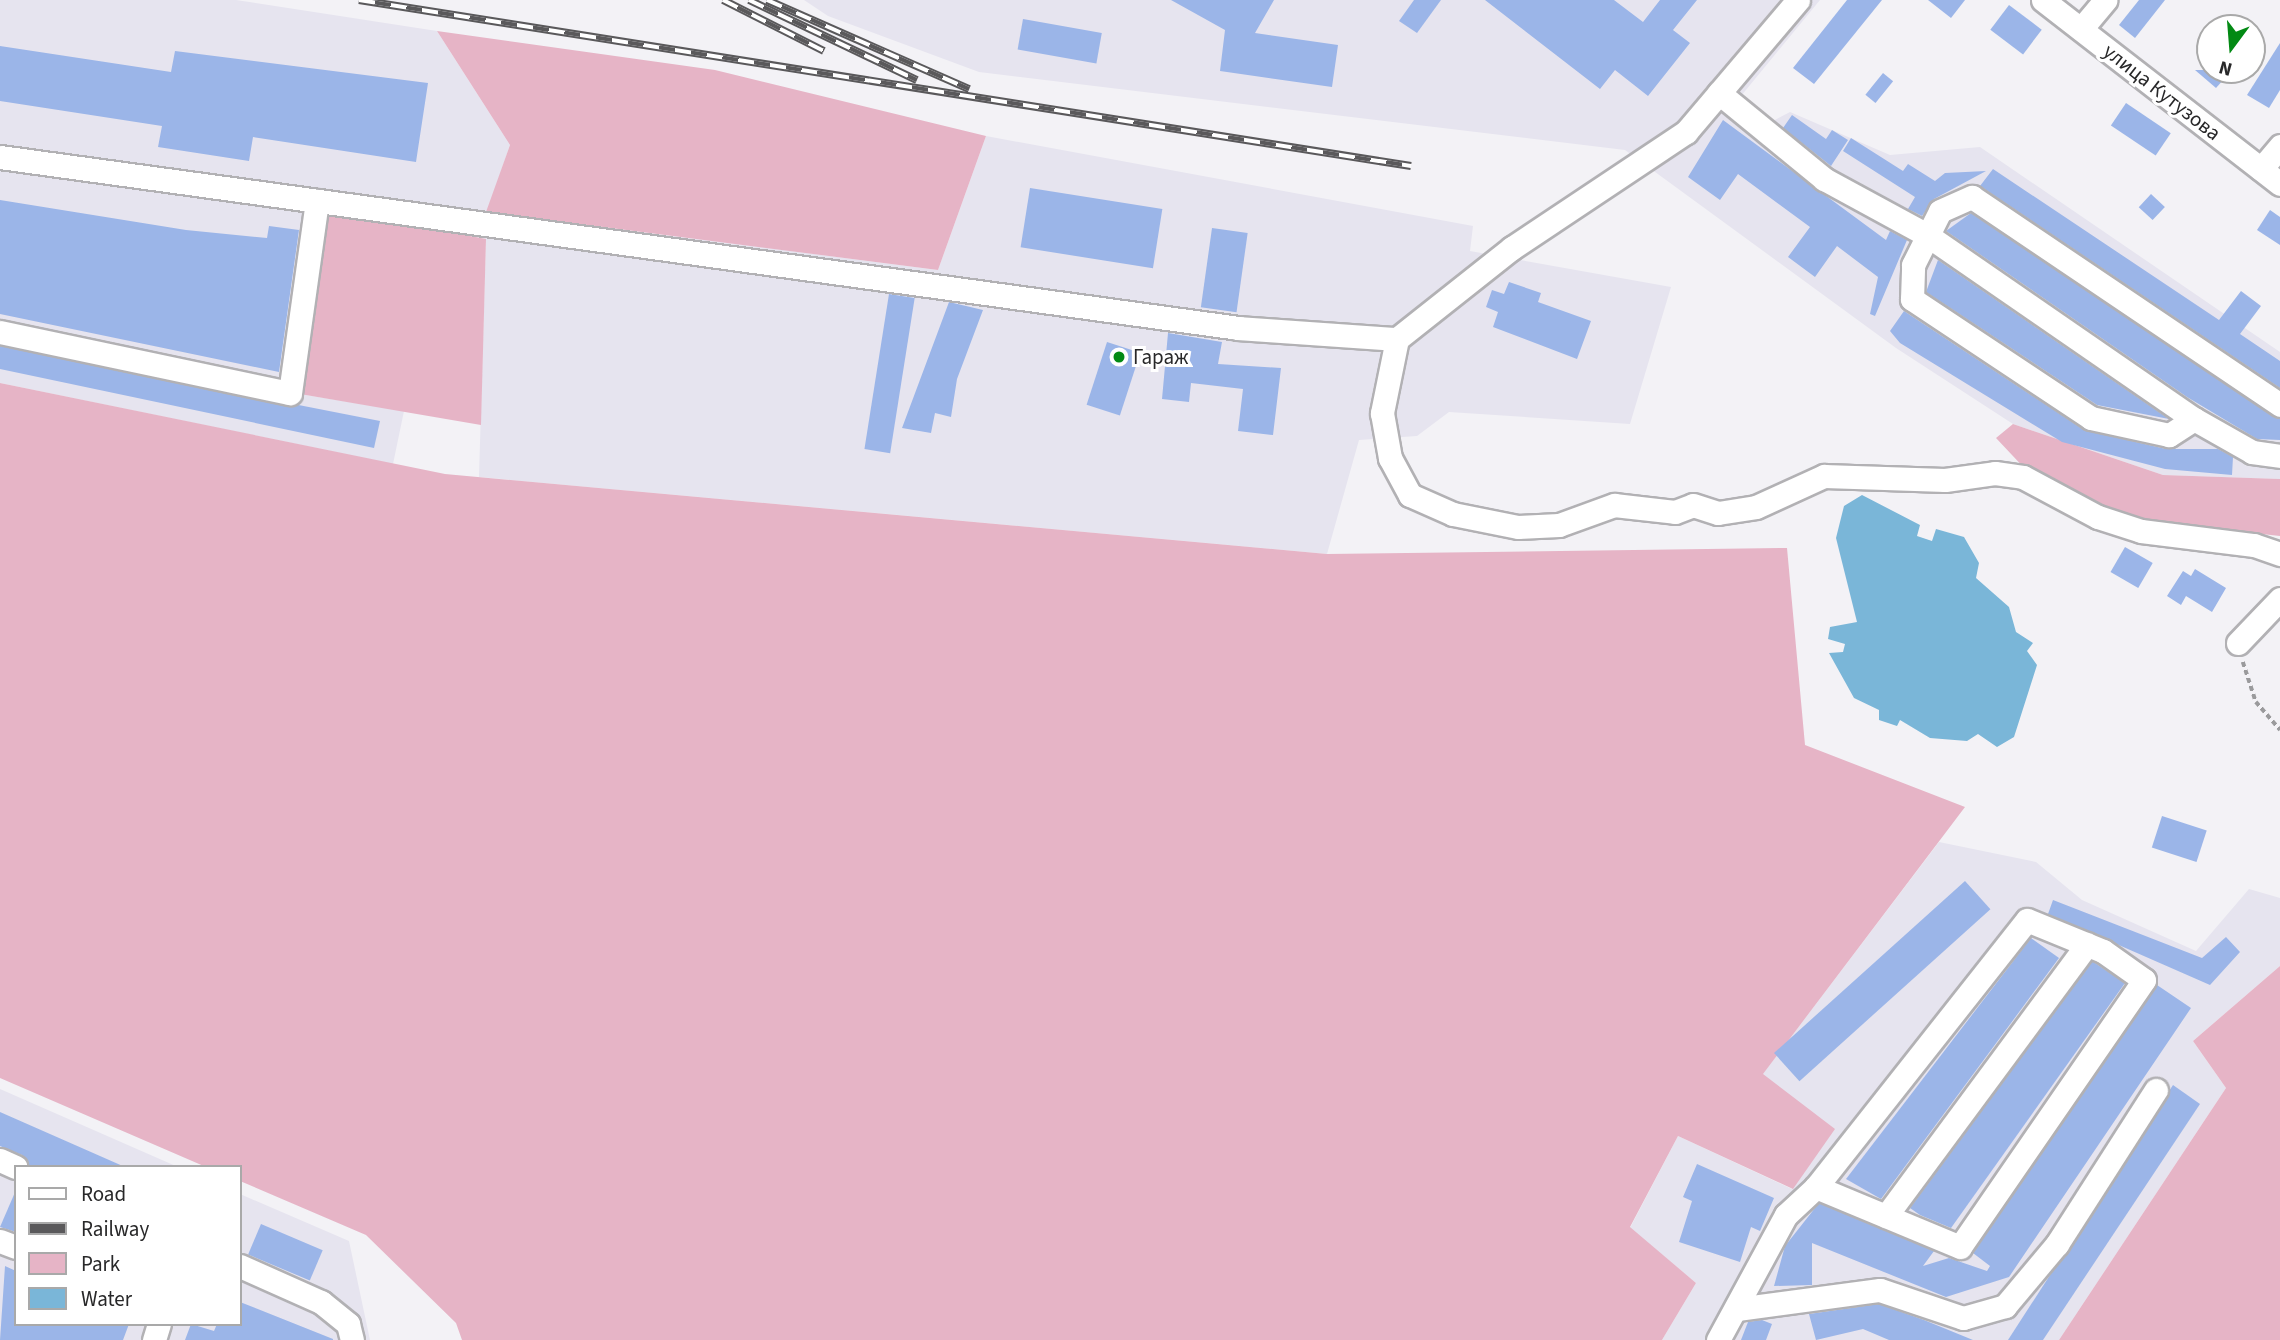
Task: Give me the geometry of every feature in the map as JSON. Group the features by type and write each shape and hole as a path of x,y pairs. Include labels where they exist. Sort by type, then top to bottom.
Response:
{"street":[{"path":"1798,0 1686,132 1512,248 1397,339 1382,413 1390,458 1410,495 1454,514 1518,527 1559,525 1614,505 1675,512 1693,505 1718,513 1756,507 1824,476 1945,480 1995,473 2023,477 2098,517 2141,531 2254,545 2280,554"},
{"name":"улица Кутузова","path":"2043,0 2280,184"},
{"path":"2081,29 2105,0"},
{"path":"1719,93 1824,178 1927,235 2194,419 2252,452 2280,456"},
{"path":"2261,169 2280,146"},
{"path":"0,157 1238,328 1397,339"},
{"path":"2194,419 2169,435 2091,418 1912,299 1913,265 1940,211 1972,197 2280,405"},
{"path":"0,332 290,393 317,201"},
{"path":"2238,643 2280,598"},
{"path":"1718,1340 1786,1215 1816,1187 2027,920 2087,944 2144,980 1960,1247 1816,1187"},
{"path":"1886,1216 2087,944"},
{"path":"1737,1309 1880,1290 1964,1318 2005,1306 2057,1244 2156,1090"},
{"path":"242,1267 321,1302 348,1324 352,1340"}],"path":[{"path":"2238,643 2256,702 2280,730"}],"shaded area":[{"path":"0,0 236,0 437,31 510,145 487,212 938,270 986,136 1473,226 1470,251 1671,287 1630,424 1449,412 1417,436 1359,440 1327,554 479,477 486,239 300,394 404,411 393,464 0,383"},
{"path":"804,0 1820,0 1741,96 1773,121 1790,112 1890,155 1980,147 2280,352 2280,479 2163,475 2013,424 1896,348 1625,150 979,72 828,16"},
{"path":"1939,842 2036,862 2082,900 2196,951 2249,889 2280,898 2280,966 2193,1041 2226,1088 2059,1340 1662,1340 1696,1283 1630,1228 1678,1136 1792,1189 1762,1075"},
{"path":"0,1089 173,1165 14,1165 14,1326 242,1326 242,1195 349,1241 370,1340 0,1340"}],"green space":[{"path":"437,31 715,70 986,136 938,270 486,212 510,145"},
{"path":"326,209 486,239 481,425 300,394"},
{"path":"0,383 445,474 1327,554 1787,548 1805,745 1965,807 1763,1074 1835,1129 1793,1189 1678,1136 1630,1227 1696,1283 1662,1340 462,1340 456,1323 366,1235 242,1182 242,1165 201,1165 0,1078"},
{"path":"2013,424 2163,475 2280,479 2280,536 2162,523 2097,507 2028,472 1996,438"},
{"path":"2280,966 2280,1340 2059,1340 2226,1088 2193,1041"}],"water":[{"path":"1862,495 1920,525 1917,536 1932,541 1936,529 1964,537 1979,563 1976,578 2009,607 2016,632 2033,643 2027,651 2037,665 2014,737 1997,747 1978,734 1967,741 1930,738 1900,720 1897,726 1879,720 1879,710 1854,698 1829,653 1843,652 1845,644 1828,639 1830,627 1857,622 1836,538 1844,506"}],"building":[{"path":"1171,0 1274,0 1255,33 1338,45 1332,87 1220,71 1225,30"},
{"path":"1414,0 1441,0 1417,33 1399,21"},
{"path":"1485,0 1614,0 1643,22 1660,0 1697,0 1673,30 1690,43 1648,96 1615,70 1600,89"},
{"path":"1847,0 1882,0 1814,84 1793,68"},
{"path":"1928,0 1965,0 1951,18"},
{"path":"2139,0 2165,0 2135,38 2119,25"},
{"path":"2009,5 2042,30 2023,54 1990,30"},
{"path":"1023,19 1102,33 1096,63 1018,50"},
{"path":"2280,43 2280,90 2269,108 2247,95 2254,84 2266,84 2266,65"},
{"path":"0,46 171,72 175,51 428,83 416,162 253,137 249,161 158,147 162,126 0,101"},
{"path":"1883,73 1893,81 1875,103 1865,95"},
{"path":"2126,103 2171,133 2156,156 2111,125"},
{"path":"1792,115 1826,139 1832,130 1848,140 1831,166 1783,128"},
{"path":"1723,120 1886,240 1890,231 1907,240 1875,316 1870,314 1878,277 1837,246 1815,277 1788,257 1810,227 1738,174 1720,200 1688,177"},
{"path":"1851,138 1903,171 1908,164 1935,181 1945,173 1986,171 1934,199 1922,216 1908,209 1915,197 1843,151"},
{"path":"1993,169 2219,320 2241,291 2261,306 2240,334 2280,361 2280,388 1980,186"},
{"path":"1030,188 1162,209 1153,268 1021,247"},
{"path":"2151,194 2165,207 2153,220 2139,207"},
{"path":"0,200 186,230 267,238 269,226 299,230 279,372 0,314"},
{"path":"2270,210 2280,217 2280,245 2257,230"},
{"path":"1971,213 2280,419 2280,440 2257,439 2187,397 1946,231"},
{"path":"1212,228 1248,233 1237,312 1201,307"},
{"path":"1938,260 2169,419 2097,405 1926,292"},
{"path":"1509,282 1541,293 1538,302 1591,321 1577,359 1493,327 1498,312 1486,307 1492,290 1504,294"},
{"path":"889,294 915,298 890,453 864,449"},
{"path":"949,302 983,310 957,379 951,417 935,413 931,433 902,428"},
{"path":"1904,311 2084,430 2166,449 2218,449 2233,457 2232,475 2165,469 2062,442 1900,343 1890,331"},
{"path":"1168,333 1222,342 1218,364 1281,368 1273,435 1238,431 1243,389 1191,383 1189,402 1162,399"},
{"path":"1107,342 1140,353 1120,416 1087,405"},
{"path":"0,346 380,421 374,448 0,369"},
{"path":"2125,547 2153,563 2138,588 2110,572"},
{"path":"2195,569 2226,588 2212,612 2186,596 2181,605 2167,596 2183,571 2191,576"},
{"path":"2162,816 2207,831 2197,862 2152,847"},
{"path":"1965,881 1990,909 1799,1081 1774,1053"},
{"path":"2053,900 2202,958 2226,937 2240,952 2210,985 2048,914"},
{"path":"2031,938 2059,958 1881,1199 1846,1179"},
{"path":"2092,961 2125,983 1951,1228 1910,1208"},
{"path":"2157,985 2191,1008 2009,1277 1946,1297 1812,1243 1812,1285 1774,1286 1785,1246 1819,1203 1934,1251 1923,1266 1949,1258 1987,1271 1990,1266 1973,1253"},
{"path":"2173,1085 2200,1104 2043,1340 2008,1340"},
{"path":"0,1112 120,1165 29,1165 22,1155 0,1146"},
{"path":"1697,1164 1774,1198 1760,1231 1751,1227 1740,1262 1679,1242 1692,1201 1683,1197"},
{"path":"14,1195 14,1231 0,1227"},
{"path":"261,1224 323,1250 310,1281 248,1254"},
{"path":"5,1266 14,1270 14,1326 128,1326 123,1340 0,1340"},
{"path":"242,1303 333,1340 185,1340 190,1326 214,1331 216,1326 242,1326"},
{"path":"1879,1304 1973,1340 1889,1340 1863,1329 1816,1340 1809,1314"},
{"path":"1762,1320 1772,1324 1766,1340 1741,1340 1748,1322"}],"railway":[{"path":"359,0 1411,166"},
{"path":"723,0 824,51"},
{"path":"749,0 917,80"},
{"path":"767,0 969,89"}],"place":[{"name":"Гараж","path":"1119,357"}]}
